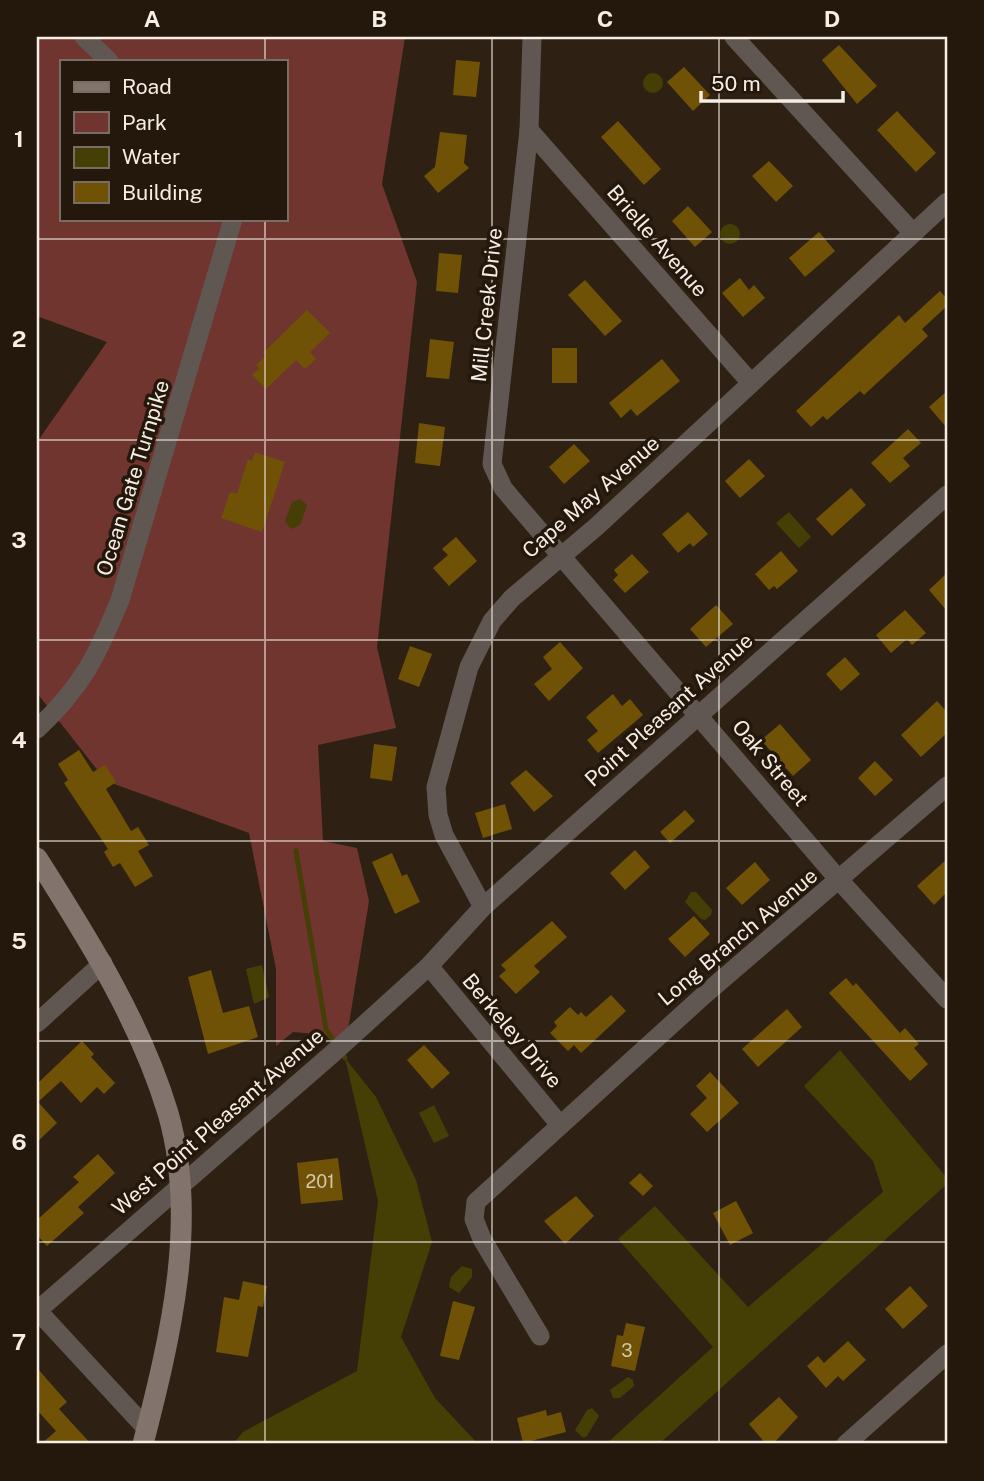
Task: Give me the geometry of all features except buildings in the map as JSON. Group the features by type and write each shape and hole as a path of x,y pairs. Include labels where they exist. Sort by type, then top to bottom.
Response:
{"main road":[{"path":"37,858 103,963 129,1011 168,1114 180,1184 180,1236 175,1296 145,1437"}],"street":[{"path":"84,37 108,60"},
{"name":"Mill Creek Drive","path":"533,37 528,130 492,464 503,488 560,555"},
{"path":"734,37 913,233"},
{"name":"Brielle Avenue","path":"528,130 751,383"},
{"name":"Cape May Avenue","path":"483,907 444,835 438,815 436,788 469,667 492,621 512,598 596,527 947,202"},
{"name":"Ocean Gate Turnpike","path":"37,729 69,699 96,659 120,600 233,220"},
{"name":"Point Pleasant Avenue","path":"429,966 483,907 947,495"},
{"name":"Oak Street","path":"560,555 699,713 840,881 947,999"},
{"name":"Long Branch Avenue","path":"540,1336 482,1239 474,1219 476,1202 704,995 840,881 947,786"},
{"path":"37,1023 103,963"},
{"name":"Berkeley Drive","path":"429,966 560,1125"},
{"name":"West Point Pleasant Avenue","path":"37,1311 429,966"},
{"path":"37,1311 145,1437"},
{"path":"846,1444 947,1354"}],"green space":[{"path":"37,37 405,37 382,184 417,282 377,647 396,728 318,745 323,841 357,848 369,901 347,1036 335,1045 326,1035 293,1032 276,1046 276,969 249,833 106,781 37,693 37,442 107,342 37,316"}],"water":[{"path":"653,73 660,76 663,83 660,90 653,93 646,90 643,83 646,76"},
{"path":"730,224 737,227 740,234 737,241 730,244 723,241 720,234 723,227"},
{"path":"300,499 307,505 300,525 291,529 285,521 292,502"},
{"path":"789,512 811,537 799,548 776,523"},
{"path":"691,892 696,892 712,910 705,920 685,902"},
{"path":"262,965 269,997 254,1004 246,969"},
{"path":"840,1050 947,1178 947,1184 659,1444 606,1444 713,1347 618,1239 655,1206 748,1307 883,1192 873,1161 804,1086"},
{"path":"345,1058 376,1097 416,1180 432,1242 401,1337 435,1398 478,1444 402,1444 399,1441 394,1444 233,1444 243,1432 357,1371 378,1201"},
{"path":"434,1105 449,1136 434,1143 419,1113"},
{"path":"462,1266 472,1269 472,1277 459,1293 449,1287 451,1277"},
{"path":"628,1377 633,1380 634,1386 620,1398 613,1398 610,1390"},
{"path":"592,1408 599,1416 583,1438 575,1430 587,1410"}],"waterway":[{"path":"296,851 326,1029 345,1058"}]}
